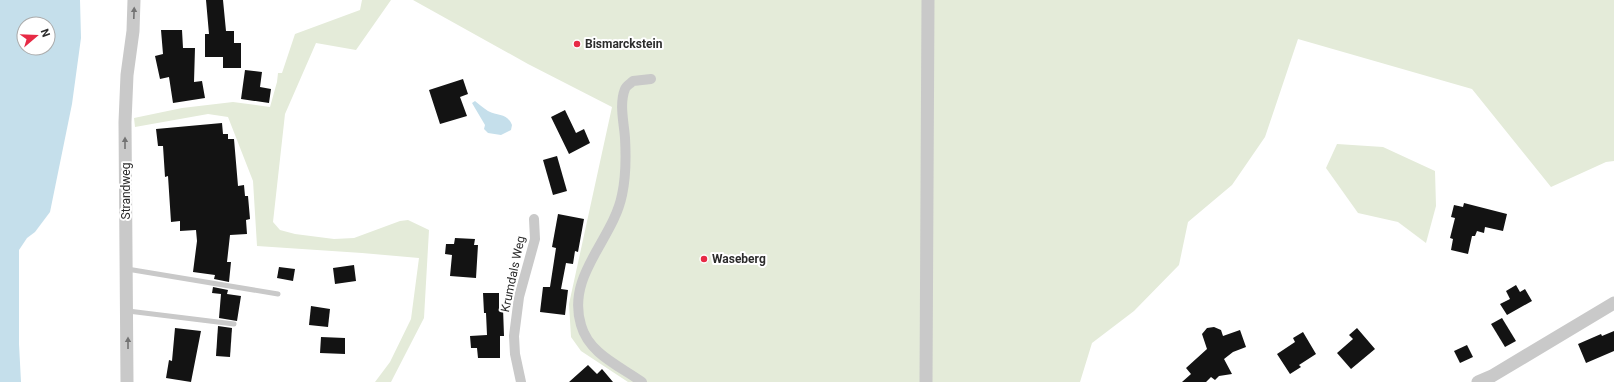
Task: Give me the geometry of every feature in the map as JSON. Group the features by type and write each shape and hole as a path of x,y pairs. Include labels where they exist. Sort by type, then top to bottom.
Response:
{"street":[{"name":"Strandweg","path":"127,382 128,311 126,269 126,122 127,75 133,31 134,0"},
{"path":"926,382 928,0"},
{"path":"642,382 605,358 589,342 581,326 578,309 582,283 592,257 609,227 621,201 625,156 622,105 625,89 633,81 651,79"},
{"name":"Krumdals Weg","path":"521,382 515,354 514,336 519,297 535,239 534,219"},
{"path":"1478,382 1492,376 1614,303"}],"lane":[{"path":"126,269 278,294"},
{"path":"128,311 234,324"}],"green space":[{"path":"362,0 391,0 356,50 316,43 285,114 273,222 280,230 295,234 334,239 354,238 400,221 408,220 429,230 424,318 391,382 375,382 390,362 411,319 419,258 257,246 253,181 228,117 208,114 135,127 134,118 182,108 233,102 270,107 278,73 282,73 295,34 360,10"},
{"path":"413,0 1614,0 1614,161 1606,162 1551,187 1472,89 1298,39 1265,137 1232,185 1188,222 1179,265 1134,311 1092,343 1080,382 628,382 581,351 571,337 569,304 612,107 528,64"},
{"path":"1337,144 1383,147 1435,171 1436,206 1426,243 1398,222 1358,213 1326,168"}],"water":[{"path":"0,0 80,0 81,38 72,104 50,212 35,232 27,238 19,250 19,344 21,382 0,382"},
{"path":"475,101 488,111 508,118 512,125 511,130 501,135 488,133 484,129 485,125 472,103"}],"building":[{"path":"206,0 223,0 226,31 234,31 234,43 241,43 241,68 223,68 223,57 205,57 205,34 209,34"},
{"path":"161,30 182,30 183,48 195,48 194,82 202,81 205,98 173,103 169,77 160,79 155,56 163,54"},
{"path":"245,70 262,72 260,87 271,89 269,103 241,99"},
{"path":"463,79 468,94 460,97 467,116 440,124 429,90"},
{"path":"565,110 576,133 584,129 590,143 569,154 551,117"},
{"path":"222,123 223,134 228,134 228,139 234,139 238,186 244,185 245,196 248,196 250,219 246,220 247,234 230,235 227,262 231,262 229,282 214,279 215,275 193,272 197,241 196,230 180,231 180,221 171,222 168,176 165,177 163,146 158,146 156,129"},
{"path":"557,156 567,191 553,195 543,160"},
{"path":"1464,203 1507,214 1503,231 1485,227 1484,233 1477,231 1475,236 1472,236 1468,254 1451,250 1453,239 1450,238 1455,218 1451,217 1454,205 1463,207"},
{"path":"558,214 584,219 578,252 575,251 573,264 566,263 561,289 568,290 565,315 540,312 543,287 550,287 556,248 552,247"},
{"path":"455,238 475,239 474,245 478,245 476,278 450,276 452,255 445,254 446,244 454,244"},
{"path":"354,265 356,281 335,284 333,268"},
{"path":"279,267 295,269 293,281 277,278"},
{"path":"1516,285 1520,292 1525,289 1532,301 1507,315 1500,304 1510,299 1506,291"},
{"path":"213,287 228,290 227,294 241,296 237,321 219,318 221,294 212,293"},
{"path":"483,293 499,293 499,308 503,308 504,336 500,336 500,358 478,358 477,348 471,348 470,336 487,335"},
{"path":"311,306 330,309 328,327 309,325"},
{"path":"1502,318 1516,341 1505,347 1491,324"},
{"path":"218,326 232,328 230,357 216,356"},
{"path":"1214,327 1221,330 1223,336 1240,330 1246,347 1233,352 1224,359 1232,374 1219,376 1215,380 1211,377 1206,382 1182,382 1191,374 1186,368 1207,349 1202,334 1207,328"},
{"path":"175,328 201,331 191,382 166,378 169,360 172,361"},
{"path":"1357,328 1375,349 1351,369 1337,353 1353,339 1349,335"},
{"path":"1614,331 1614,351 1586,363 1578,344 1601,334 1602,336"},
{"path":"1303,332 1316,354 1299,365 1301,367 1290,374 1277,354 1295,342 1293,338"},
{"path":"321,337 345,338 345,354 320,353"},
{"path":"1467,345 1473,357 1460,363 1454,351"},
{"path":"588,365 597,374 602,369 613,382 569,382"}],"place":[{"name":"Bismarckstein","path":"577,44"},
{"name":"Waseberg","path":"704,259"}]}
